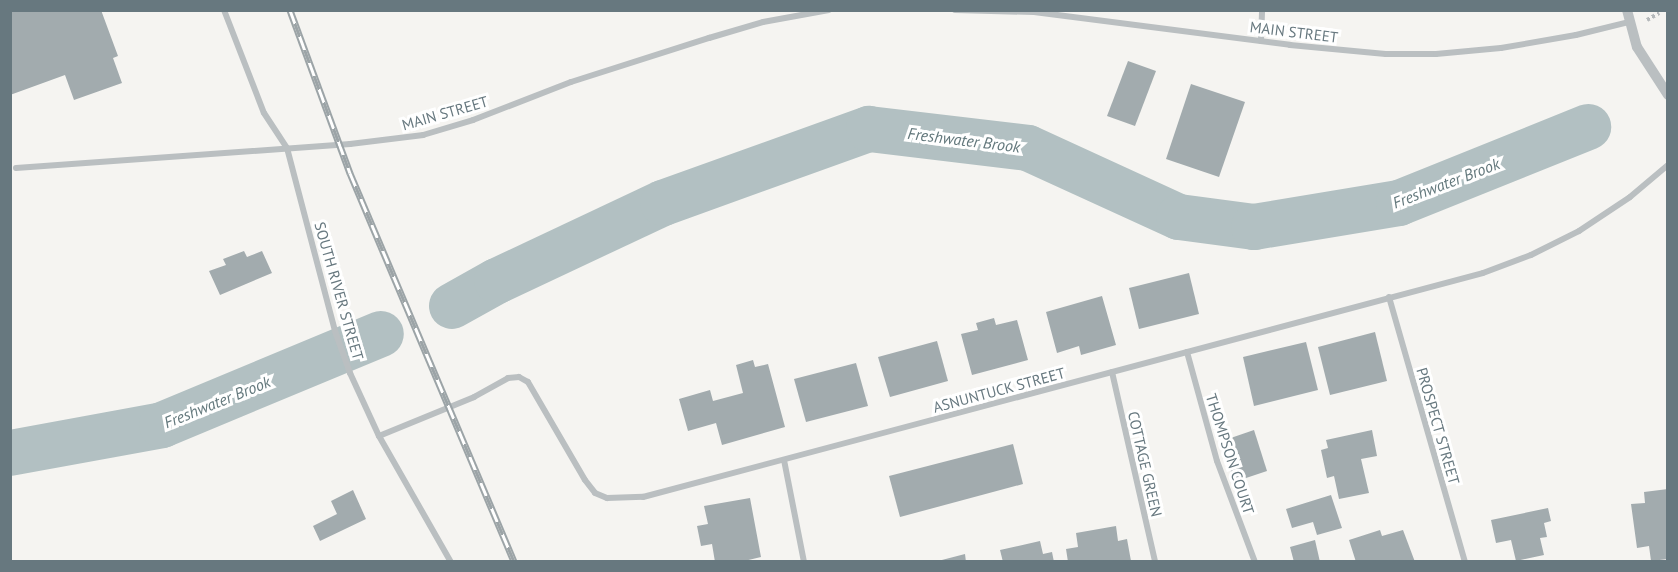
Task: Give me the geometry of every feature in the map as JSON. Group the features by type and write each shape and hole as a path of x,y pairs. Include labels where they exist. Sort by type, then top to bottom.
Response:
{"street":[{"name":"SOUTH RIVER STREET","path":"224,10 264,113 287,148 335,331 350,373 379,436 451,561"},
{"name":"MAIN STREET","path":"16,168 387,140 423,135 473,120 572,82 709,38 763,22 830,10"},
{"name":"MAIN STREET","path":"955,10 1034,11 1386,54 1436,54 1538,43 1628,16"},
{"path":"1077,10 1079,18"},
{"path":"1261,40 1262,10"},
{"path":"1628,16 1637,47 1668,95"},
{"name":"ASNUNTUCK STREET","path":"379,436 474,397 508,378 519,377 532,388 585,480 595,493 607,498 643,497 1483,273 1560,241 1616,207 1668,165"},
{"name":"PROSPECT STREET","path":"1389,297 1465,561"},
{"name":"THOMPSON COURT","path":"1187,352 1217,461 1255,561"},
{"name":"COTTAGE GREEN","path":"1112,372 1155,561"},
{"path":"784,460 804,561"}],"building":[{"path":"10,10 101,10 118,56 113,58 122,83 74,100 65,75 10,95"},
{"path":"1128,61 1156,71 1135,126 1107,116"},
{"path":"1191,84 1245,102 1219,177 1166,159"},
{"path":"244,251 247,257 262,251 272,273 220,295 209,271 226,265 223,259"},
{"path":"1189,273 1199,314 1139,329 1129,288"},
{"path":"1102,296 1116,345 1081,355 1079,346 1057,353 1046,312"},
{"path":"994,318 996,325 1017,320 1028,360 972,375 961,334 978,330 976,323"},
{"path":"1375,332 1387,381 1330,395 1318,347"},
{"path":"937,341 948,381 890,397 878,357"},
{"path":"1306,342 1318,390 1254,406 1243,357"},
{"path":"753,360 755,367 768,364 785,427 722,445 716,423 688,431 679,399 710,390 713,401 743,393 736,365"},
{"path":"856,363 868,406 806,422 794,379"},
{"path":"1254,430 1267,471 1234,482 1222,441"},
{"path":"1372,430 1377,456 1361,459 1369,493 1339,499 1334,476 1327,478 1321,450 1328,448 1326,440"},
{"path":"1013,444 1023,484 900,517 889,476"},
{"path":"1668,489 1668,559 1651,561 1649,546 1637,548 1631,504 1645,503 1644,492"},
{"path":"353,490 366,519 320,541 313,526 337,514 331,501"},
{"path":"1331,495 1342,528 1317,535 1313,522 1292,528 1286,509"},
{"path":"750,498 761,557 740,562 715,562 712,544 701,546 697,526 708,524 704,506"},
{"path":"1548,508 1551,521 1544,523 1547,537 1540,538 1544,555 1516,561 1511,540 1496,543 1491,520"},
{"path":"1116,526 1118,541 1127,539 1131,561 1068,562 1066,549 1078,547 1076,533"},
{"path":"1380,530 1382,536 1403,530 1415,562 1356,562 1349,540"},
{"path":"1315,540 1320,562 1294,562 1290,547"},
{"path":"1040,541 1043,554 1052,552 1054,562 1003,562 1000,550"},
{"path":"965,554 966,562 938,562 938,561"}],"waterway":[{"name":"Freshwater Brook","path":"452,306 497,281 663,203 869,129 1028,148 1179,217 1254,227 1399,203 1588,127"},
{"name":"Freshwater Brook","path":"10,453 162,425 381,334"}],"railway":[{"path":"290,10 350,173 514,562"}]}
